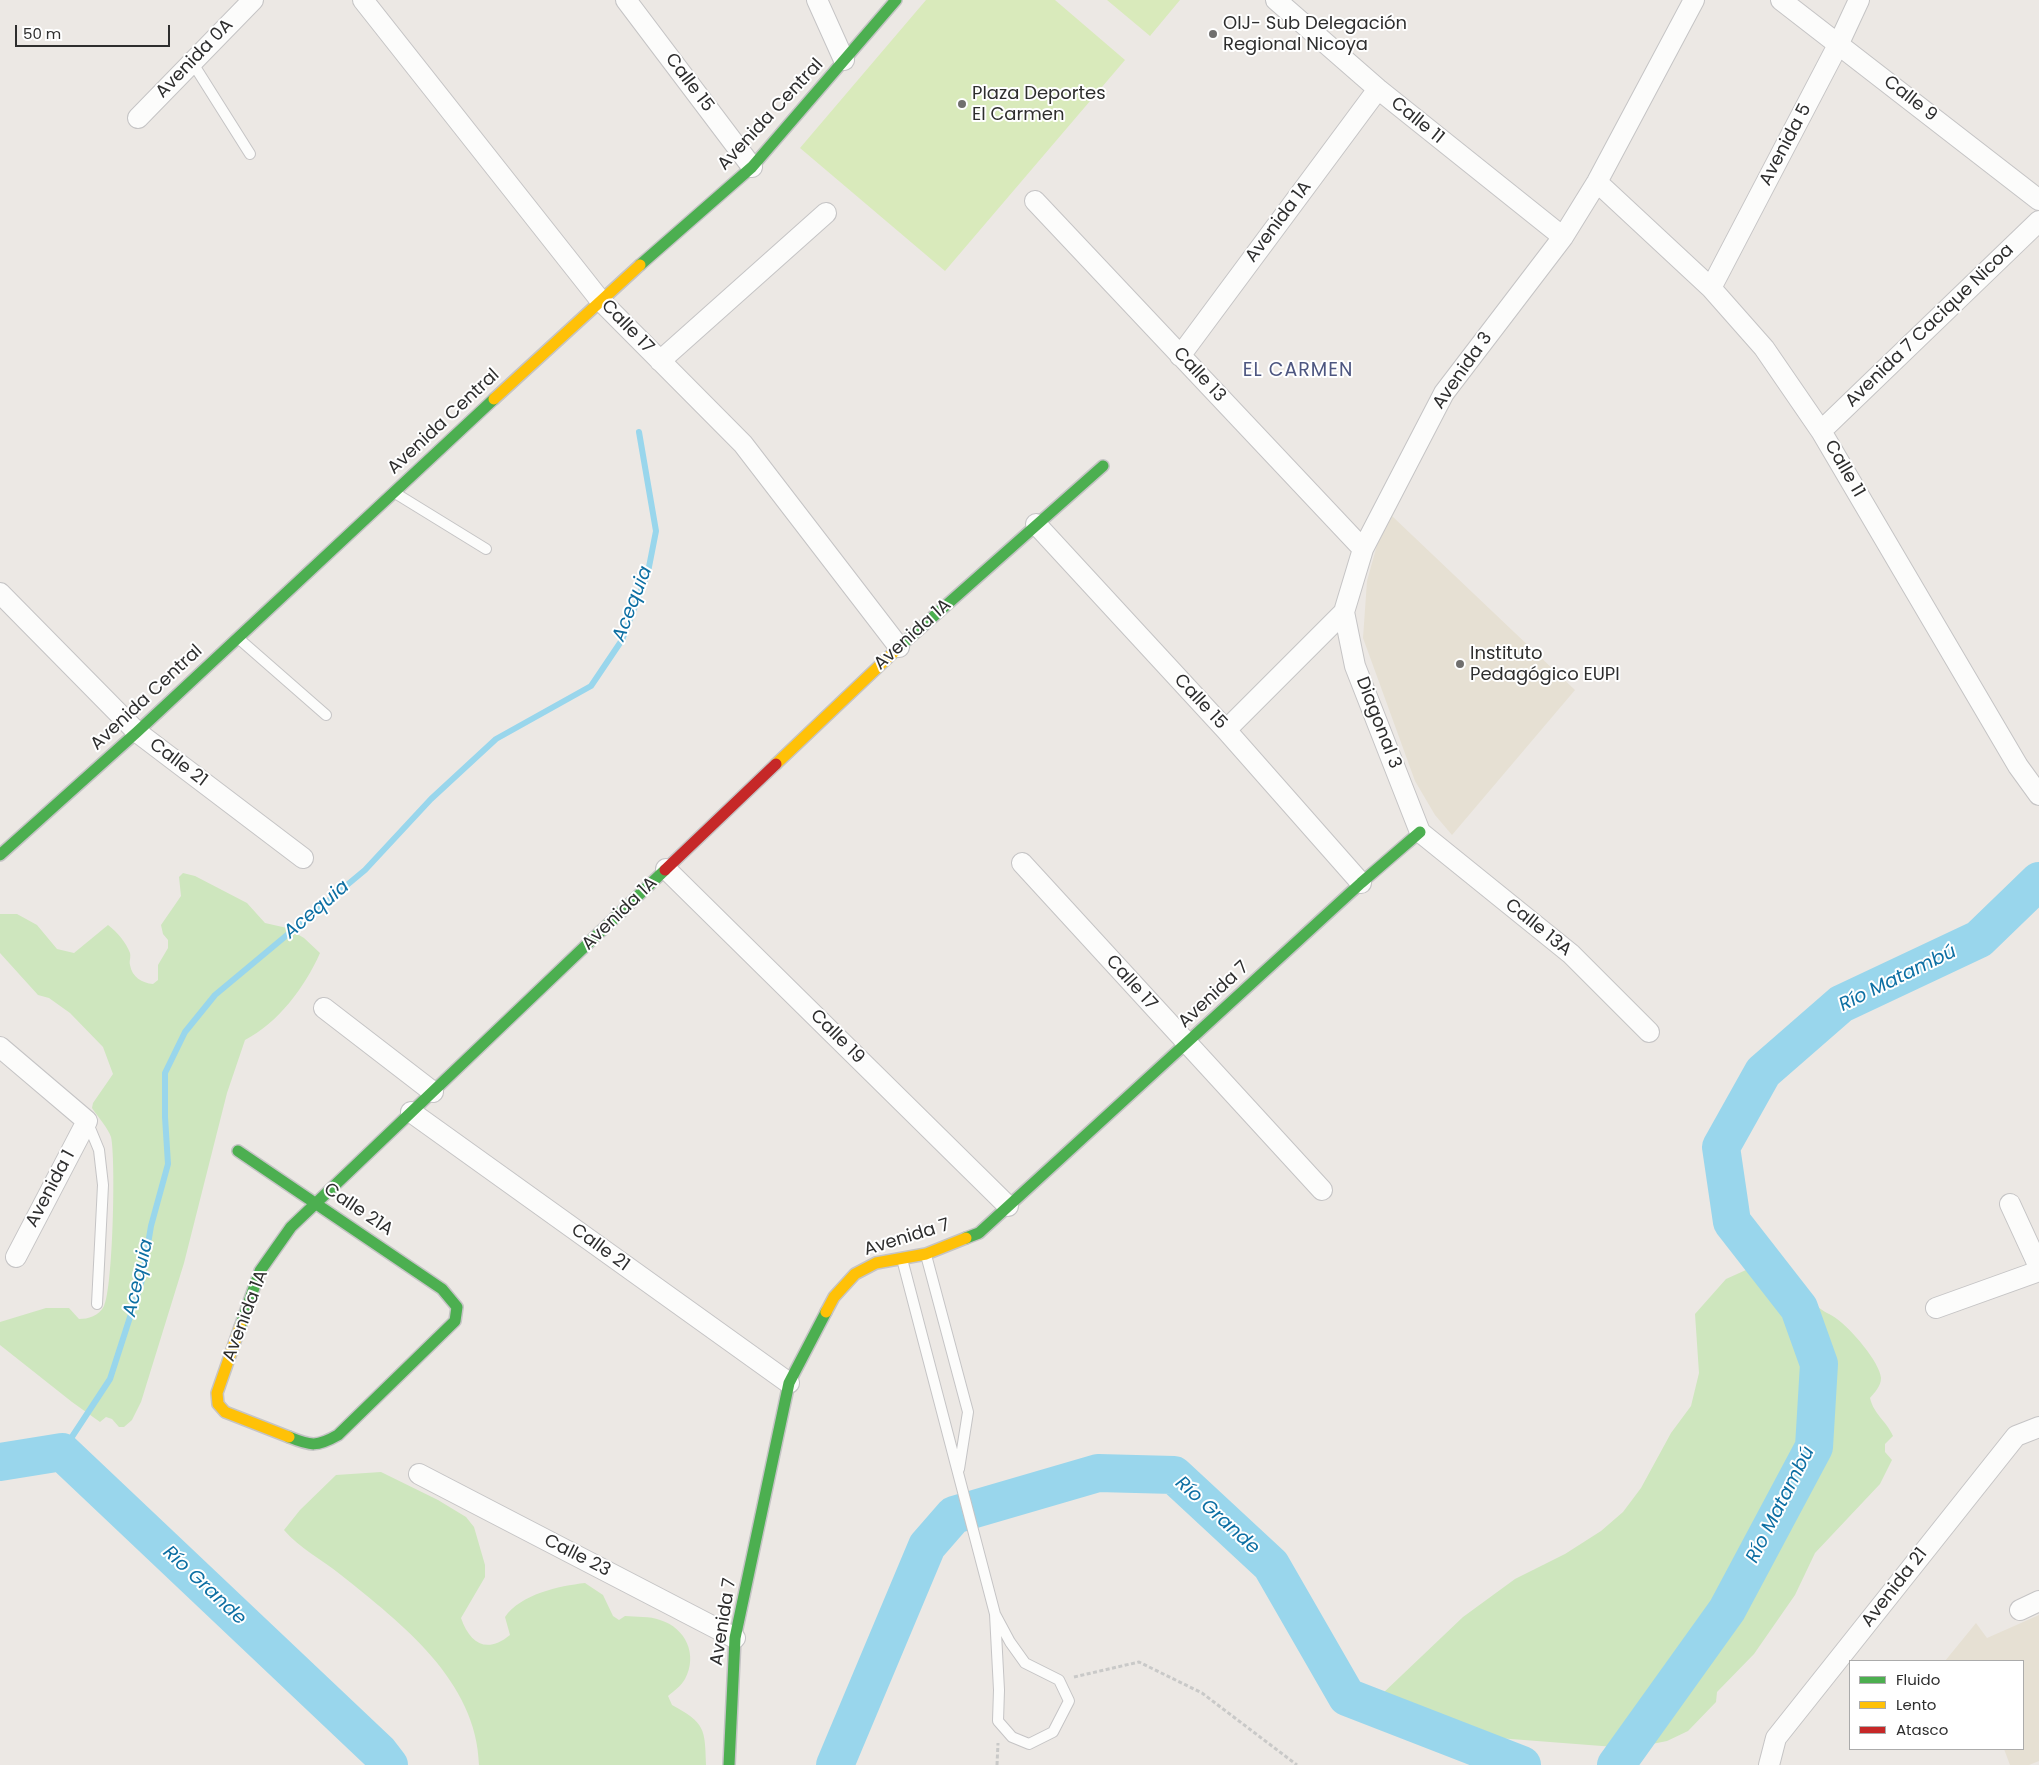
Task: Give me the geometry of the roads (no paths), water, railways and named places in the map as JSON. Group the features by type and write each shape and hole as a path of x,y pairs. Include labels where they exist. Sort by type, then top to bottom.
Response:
{"street":[{"name":"Avenida 0A","path":"138,118 253,0"},
{"name":"Calle 17","path":"363,0 600,300 743,444 899,647"},
{"name":"Calle 15","path":"626,0 752,167"},
{"path":"817,0 844,60"},
{"name":"Avenida Central","path":"0,856 137,732 600,300 752,167 896,0"},
{"name":"Avenida 3","path":"1226,730 1344,612 1363,549 1444,393 1563,237 1597,182 1694,0"},
{"name":"Calle 9","path":"1781,0 1839,43 2039,200"},
{"name":"Avenida 5","path":"1711,288 1839,43 1859,0"},
{"name":"Calle 11","path":"1281,2 1378,89 1563,237"},
{"name":"Avenida 1A","path":"1180,356 1378,89"},
{"name":"Calle 11","path":"1597,182 1711,288 1764,348 1821,431 2018,766 2039,795"},
{"name":"Calle 13","path":"1035,201 1363,549"},
{"path":"660,361 826,213"},
{"name":"Avenida 7 Cacique Nicoa","path":"1821,431 2039,221"},
{"name":"Avenida 1A","path":"322,1444 308,1445 225,1412 218,1404 217,1393 260,1271 291,1227 899,647 1103,466"},
{"name":"Calle 15","path":"1036,524 1226,730 1361,883"},
{"name":"Calle 21","path":"0,593 137,732 303,858"},
{"name":"Diagonal 3","path":"1344,612 1355,666 1420,832"},
{"name":"Avenida 7","path":"729,1765 735,1638 789,1383 834,1297 855,1274 876,1263 926,1254 979,1233 1361,883 1420,832"},
{"name":"Calle 13A","path":"1420,832 1571,954 1649,1032"},
{"name":"Calle 17","path":"1022,863 1322,1190"},
{"name":"Calle 19","path":"666,869 1008,1206"},
{"path":"324,1008 433,1092"},
{"path":"0,1047 87,1121"},
{"name":"Calle 21","path":"411,1112 789,1383"},
{"name":"Avenida 1","path":"16,1257 87,1121"},
{"name":"Calle 21A","path":"238,1151 442,1289 456,1301 459,1311 455,1321 338,1435 322,1444"},
{"path":"1936,1308 2039,1269 2010,1204"},
{"name":"Avenida 21","path":"1770,1765 1776,1738 2016,1436 2039,1427"},
{"name":"Calle 23","path":"420,1474 735,1638"},
{"path":"2020,1610 2039,1601"}],"lane":[{"path":"192,62 250,154"},
{"path":"394,492 486,549"},
{"path":"238,638 326,715"},
{"path":"87,1121 99,1150 103,1184 97,1304"},
{"path":"926,1254 968,1412 958,1475"},
{"path":"902,1258 995,1614 1000,1690 998,1721 1012,1737 1028,1744 1052,1732 1069,1701 1059,1680 1026,1663 1010,1642 995,1614"}],"waterway":[{"name":"Acequia","path":"62,1452 110,1379 142,1280 151,1226 168,1164 165,1073 185,1032 215,995 365,870 431,799 496,739 591,686 622,640 648,572 656,531 639,432"},
{"name":"Río Matambú","path":"1616,1765 1727,1610 1814,1447 1819,1364 1799,1308 1732,1222 1721,1147 1763,1072 1841,1004 1979,939 2039,881"},
{"name":"Río Grande","path":"0,1462 62,1452 379,1752 389,1765"},
{"name":"Río Grande","path":"835,1765 927,1546 954,1515 1098,1473 1174,1475 1271,1565 1347,1697 1522,1765"}],"place":[{"name":"OIJ- Sub Delegación Regional Nicoya","path":"1213,34"},
{"name":"Plaza Deportes El Carmen","path":"962,104"},
{"name":"Instituto Pedagógico EUPI","path":"1460,664"}],"district":[{"name":"EL CARMEN","path":"1298,371"}]}
